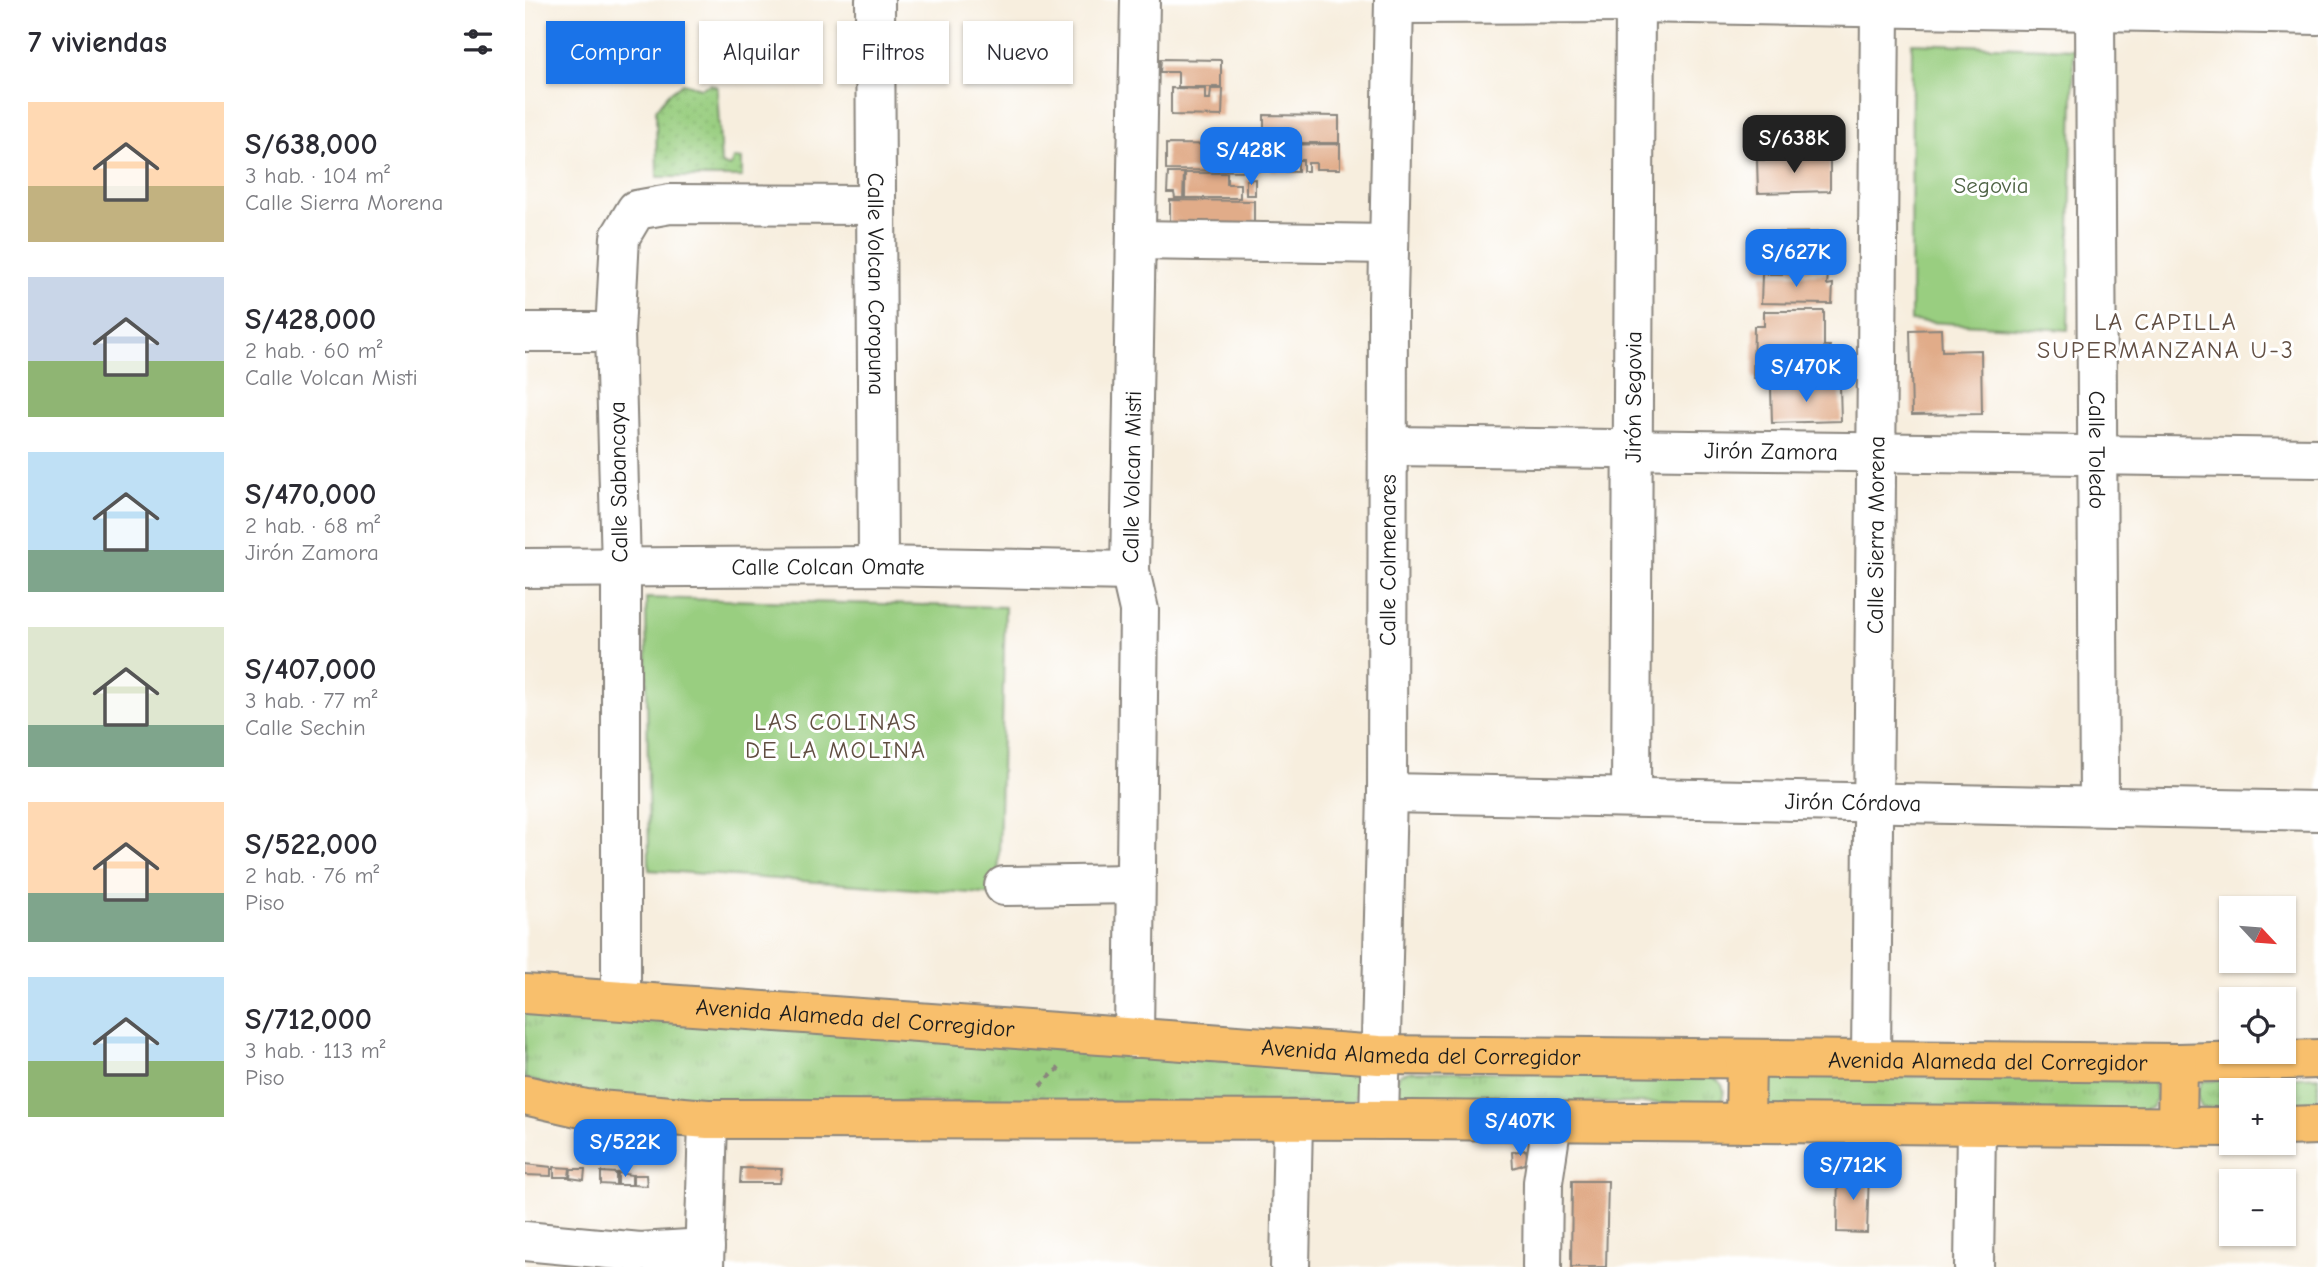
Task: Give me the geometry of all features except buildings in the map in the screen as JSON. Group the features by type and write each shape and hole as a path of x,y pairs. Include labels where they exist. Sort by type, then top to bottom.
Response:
{"main road":[{"name":"Avenida Alameda del Corregidor","path":"525,993 1379,1055 2178,1063 2318,1059"},
{"path":"1745,1123 1746,1059"},
{"path":"2177,1128 2178,1063"},
{"path":"525,1095 597,1111 708,1119 1379,1120 2219,1127"},
{"path":"2296,1126 2318,1125"}],"street":[{"name":"Calle Volcan Coropuna","path":"875,0 878,566"},
{"name":"Calle Volcan Misti","path":"1134,1038 1139,610 1130,571 1140,0"},
{"path":"1394,2 1635,2 1880,9 2318,15"},
{"name":"Calle Colmenares","path":"1379,1120 1387,793 1389,244 1394,2"},
{"name":"Jirón Segovia","path":"1631,796 1635,2"},
{"name":"Calle Sierra Morena","path":"1871,1060 1880,9"},
{"name":"Calle Toledo","path":"2095,11 2099,806"},
{"name":"Calle Sabancaya","path":"621,1000 621,569 615,332 619,237 636,211 670,204 877,205"},
{"path":"1136,240 1389,244"},
{"path":"525,332 615,332"},
{"name":"Jirón Zamora","path":"1389,446 2318,458"},
{"name":"Calle Colcan Omate","path":"525,568 878,566 1130,571"},
{"name":"Jirón Córdova","path":"1387,793 2318,811"},
{"path":"1004,886 1134,884"},
{"path":"525,1241 705,1257 708,1119"},
{"path":"1290,1267 1293,1121"},
{"path":"1542,1267 1543,1182 1552,1122"},
{"path":"1974,1267 1976,1127"}],"path":[{"path":"1034,1091 1061,1066"}],"green space":[{"name":"Segovia","path":"1912,43 2074,49 2068,330 1911,321"},
{"path":"682,84 701,88 711,84 717,87 721,164 730,167 733,158 742,159 742,177 657,177 656,110 668,94"},
{"path":"646,598 1005,607 998,895 649,870"},
{"path":"525,1010 1345,1069 1358,1079 1358,1093 1352,1103 661,1102 599,1097 525,1079"},
{"path":"1412,1071 1708,1075 1723,1086 1724,1094 1720,1104 1398,1101 1393,1084 1400,1074"},
{"path":"1778,1074 2153,1080 2157,1099 2152,1107 2142,1112 1773,1109 1765,1099 1763,1090 1768,1081"},
{"path":"2318,1076 2318,1109 2296,1110 2296,1078 2272,1078"},
{"path":"2219,1080 2219,1110 2202,1108 2198,1101 2198,1091 2203,1081"}],"district":[{"name":"LA CAPILLA SUPERMANZANA U-3","path":"2166,336"},
{"name":"LAS COLINAS DE LA MOLINA","path":"836,736"}]}
